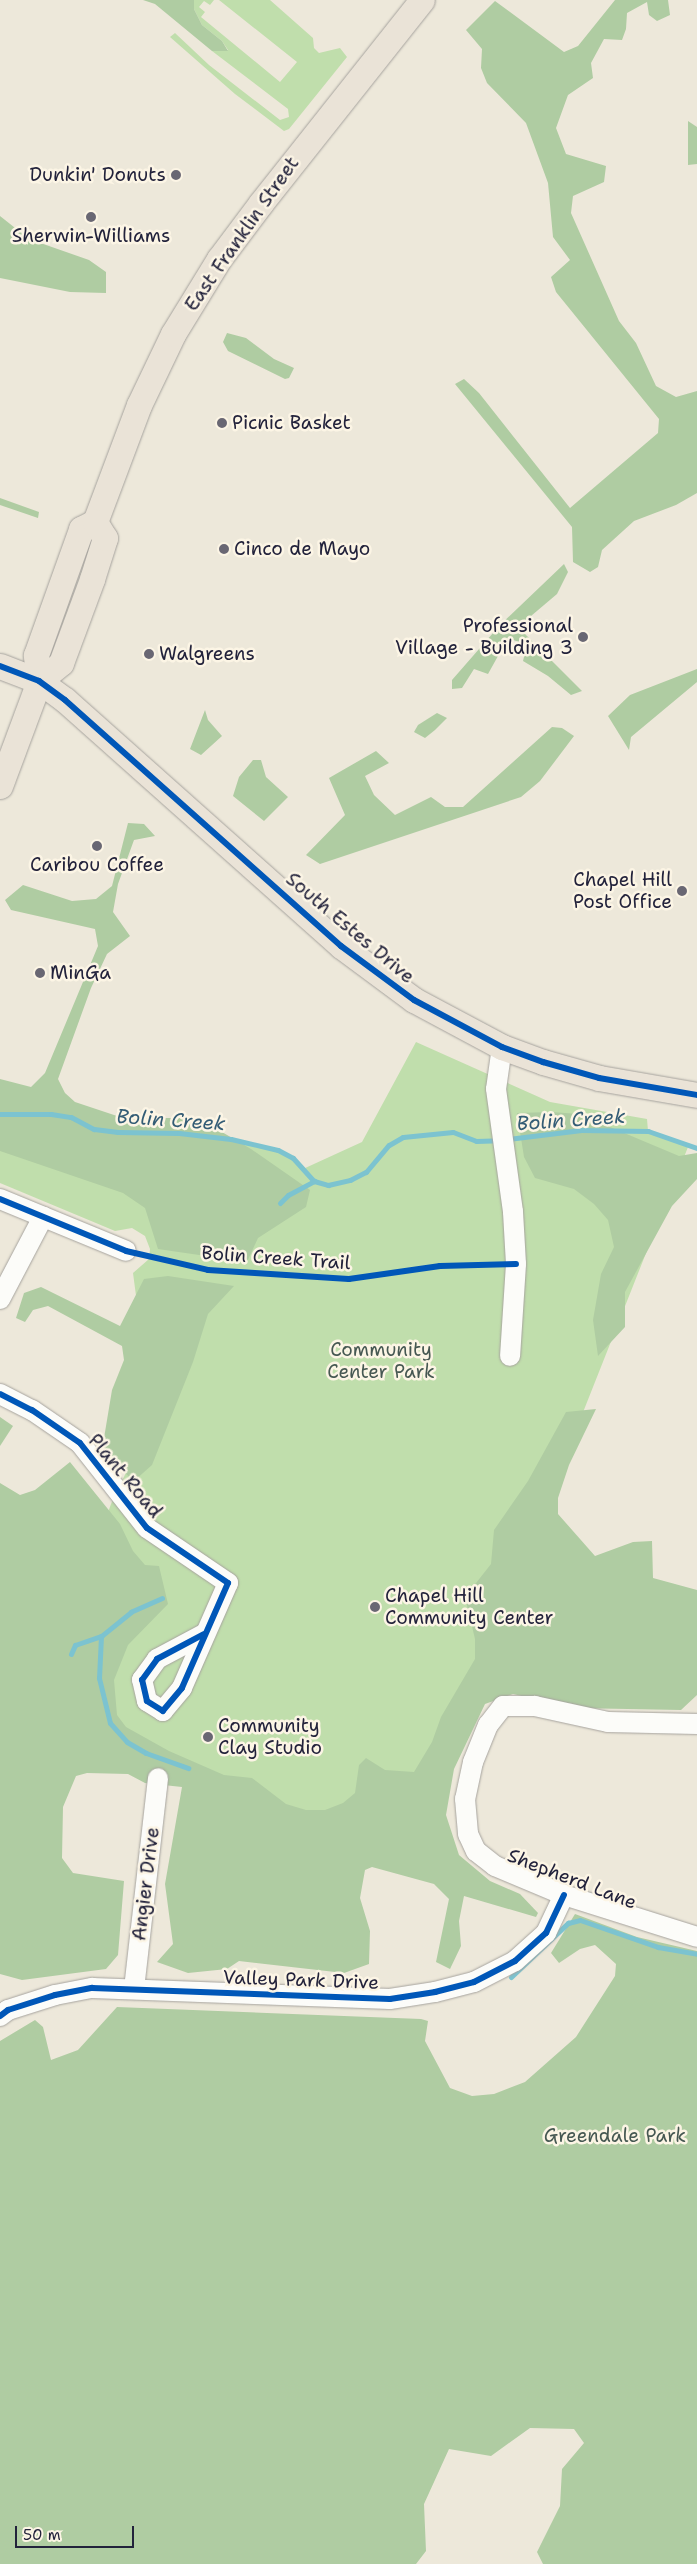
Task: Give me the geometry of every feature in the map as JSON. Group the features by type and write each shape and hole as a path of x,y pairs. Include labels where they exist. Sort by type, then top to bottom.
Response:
{"main road":[{"name":"East Franklin Street","path":"0,786 39,682 61,663 92,579 105,538 95,522 139,405 192,303 261,203 422,0"},
{"name":"South Estes Drive","path":"0,666 39,682 65,700 374,972 414,1000 502,1047 599,1078 697,1096"}],"street":[{"path":"502,1047 496,1089 516,1264 510,1356"},
{"path":"0,1199 126,1251"},
{"path":"0,1299 43,1217"},
{"name":"Plant Road","path":"0,1394 32,1410 80,1443 147,1528 228,1583 204,1634"},
{"name":"Shepherd Lane","path":"697,1724 608,1722 535,1706 503,1706 496,1713 473,1762 465,1799 468,1834 476,1851 495,1866 564,1895 697,1937"},
{"name":"Angier Drive","path":"134,1989 158,1778"},
{"name":"Valley Park Drive","path":"0,2016 8,2010 55,1995 92,1988 390,1999 435,1992 474,1982 515,1961 546,1933 564,1895"}],"green space":[{"path":"143,0 194,0 194,9 202,25 222,41 228,51 212,51 155,4"},
{"path":"194,0 214,0 210,5 204,1 199,7 205,12 201,17 280,82 297,62 219,0 270,0 313,38 314,48 319,53 340,48 347,57 289,129 284,131 235,94 170,37 175,33 209,65 280,120 289,117 288,109 212,51 228,50 222,41 202,25 194,9"},
{"path":"615,0 668,0 670,15 657,21 649,15 647,2 627,13 626,29 622,40 604,39 591,63 593,78 568,95 556,128 566,154 606,166 604,182 573,196 571,213 619,321 636,343 656,386 676,397 697,391 697,493 676,505 634,521 602,550 598,567 590,572 573,562 572,527 455,384 464,379 479,393 570,508 658,433 659,419 556,292 551,277 570,260 553,237 548,183 526,123 487,83 481,68 482,49 466,30 495,1 564,52 578,46"},
{"path":"688,121 697,127 697,164 688,165"},
{"path":"0,216 29,239 89,260 106,272 106,293 70,292 0,278"},
{"path":"227,333 246,338 274,359 294,368 289,378 285,379 228,351 223,342"},
{"path":"0,498 39,512 38,518 0,505"},
{"path":"564,564 568,572 557,594 518,627 582,691 571,695 548,676 523,661 527,645 508,638 488,674 474,669 462,688 452,689 452,680 500,625"},
{"path":"697,669 697,682 631,737 629,750 608,716 630,695"},
{"path":"205,710 208,720 222,736 201,755 190,749"},
{"path":"437,713 447,718 435,730 425,738 414,732 418,725"},
{"path":"552,727 562,728 574,736 540,781 521,797 320,864 306,855 345,815 329,778 376,751 389,763 365,776 374,795 395,815 431,797 445,807 463,807"},
{"path":"253,760 261,760 266,777 288,797 264,821 233,796 239,777"},
{"path":"128,823 144,824 155,836 134,840 118,884 113,912 130,936 107,954 91,988 58,1079 65,1093 75,1102 123,1118 198,1118 251,1149 310,1190 306,1207 258,1238 247,1262 158,1249 145,1208 123,1193 0,1151 0,1079 31,1087 45,1073 98,946 95,929 11,910 5,900 23,885 72,901 96,899 112,886"},
{"name":"Community Center Park","path":"416,1042 550,1102 647,1119 648,1131 688,1147 409,1852 32,1724 111,1504 174,1372 144,1356 133,1273 149,1259 150,1249 145,1236 132,1228 115,1231 0,1183 0,1115 231,1139 278,1150 293,1158 303,1169 362,1142"},
{"path":"551,1112 579,1114 679,1156 697,1153 697,1179 672,1206 625,1292 625,1327 598,1356 593,1320 601,1274 614,1247 608,1220 594,1204 574,1189 535,1178 524,1157 517,1113"},
{"path":"168,1276 234,1286 208,1314 193,1362 152,1465 134,1481 108,1458 103,1444 112,1390 124,1360 122,1346 48,1306 33,1310 25,1322 16,1318 24,1293 41,1287 120,1326 144,1279"},
{"path":"596,1409 569,1465 558,1498 558,1514 595,1556 633,1542 652,1541 653,1578 697,1590 697,1695 681,1710 574,1708 513,1694 485,1704 454,1769 446,1815 459,1855 490,1881 520,1894 538,1913 536,1917 464,1896 459,1921 461,1946 450,1969 436,1962 449,1899 434,1884 372,1867 365,1870 360,1898 370,1931 369,1964 344,1973 239,1961 227,1969 188,1973 157,1962 173,1944 165,1884 182,1787 145,1783 128,1774 87,1773 76,1776 63,1807 62,1858 73,1873 124,1881 118,1955 106,1969 22,1980 0,1974 0,1483 20,1495 35,1490 70,1462 120,1524 133,1551 145,1565 159,1566 168,1604 128,1645 114,1680 117,1715 126,1727 169,1751 224,1775 252,1778 286,1804 306,1810 325,1810 343,1803 355,1793 359,1765 366,1758 385,1770 414,1772 432,1742 441,1717 475,1659 475,1639 465,1597 491,1564 494,1530 528,1481 566,1412"},
{"path":"0,1417 13,1426 0,1446"},
{"name":"Greendale Park","path":"575,1914 637,1937 697,1951 697,2564 543,2564 537,2552 560,2506 562,2469 584,2443 574,2429 530,2428 491,2456 449,2449 424,2504 426,2551 416,2564 0,2564 0,2041 35,2020 43,2027 51,2060 78,2050 117,2007 421,2019 428,2021 425,2041 450,2088 472,2096 494,2094 525,2082 576,2037 615,1976 616,1964 595,1945 580,1949 559,1963 551,1953"}],"waterway":[{"name":"Bolin Creek","path":"0,1114 51,1114 71,1117 94,1129 118,1132 179,1133 231,1139 278,1150 293,1158 314,1181 328,1185 350,1180 366,1172 389,1145 403,1137 453,1132 476,1141 500,1140"},
{"name":"Bolin Creek","path":"508,1139 581,1130 648,1131 697,1148"},
{"path":"280,1203 288,1195 314,1181"},
{"path":"162,1598 131,1612 101,1636 99,1678 110,1723 127,1742 146,1753 188,1768"},
{"path":"71,1654 75,1645 101,1636"},
{"path":"511,1977 568,1923 580,1920 658,1947 697,1954"}],"cycle path":[{"path":"0,666 39,681 65,700 341,946 414,1000 502,1047 543,1062 599,1078 697,1095"},
{"name":"Bolin Creek Trail","path":"0,1199 126,1251 208,1270 349,1279 440,1266 516,1264"},
{"path":"0,1394 32,1410 80,1443 147,1528 228,1583 182,1688 163,1711 147,1701 142,1680 157,1659 204,1634"},
{"path":"0,2016 8,2010 55,1995 92,1988 390,1999 435,1992 474,1982 515,1961 546,1933 564,1895"}],"place":[{"name":"Dunkin' Donuts","path":"176,175"},
{"name":"Sherwin-Williams","path":"91,217"},
{"name":"Picnic Basket","path":"222,423"},
{"name":"Cinco de Mayo","path":"224,549"},
{"name":"Professional Village - Building 3","path":"583,637"},
{"name":"Walgreens","path":"149,654"},
{"name":"Caribou Coffee","path":"97,846"},
{"name":"Chapel Hill Post Office","path":"682,891"},
{"name":"MinGa","path":"40,973"},
{"name":"Chapel Hill Community Center","path":"375,1607"},
{"name":"Community Clay Studio","path":"208,1737"}]}
